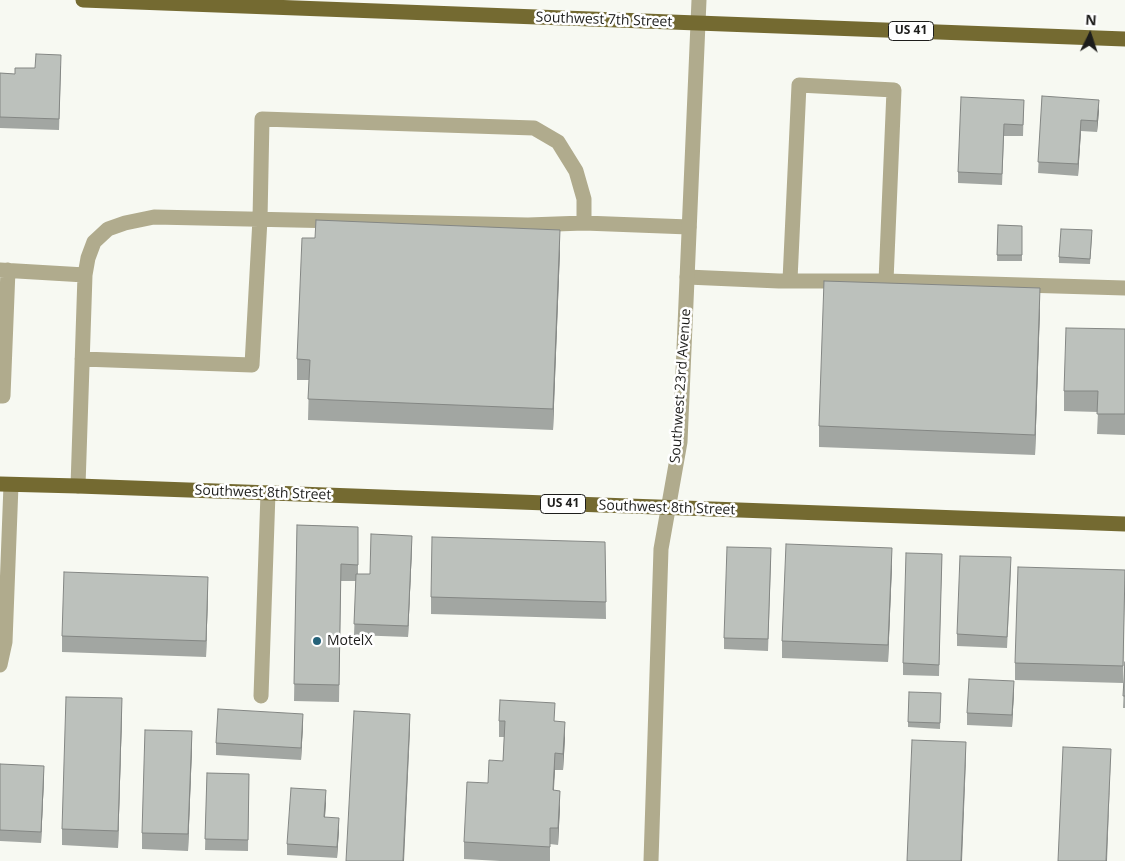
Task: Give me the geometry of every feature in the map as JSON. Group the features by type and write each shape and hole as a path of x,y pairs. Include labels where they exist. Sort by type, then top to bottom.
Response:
{"main road":[{"name":"Southwest 7th Street","path":"83,0 1125,39"},
{"name":"Southwest 8th Street","path":"5,484 1125,524"}],"street":[{"name":"Southwest 23rd Avenue","path":"651,861 661,549 680,442 699,0"},
{"path":"790,280 798,85 894,90 886,281"},
{"path":"82,359 252,365 260,219 262,119 534,128 558,142 576,171 584,199 584,223"},
{"path":"78,486 85,275 88,258 94,242 108,230 125,223 154,217 528,225 584,223 689,227"},
{"path":"1,396 4,270 85,275"},
{"path":"687,277 779,281 886,281 1125,288"},
{"path":"0,665 5,642 5,484"},
{"path":"261,696 268,493"}],"building":[{"path":"36,54 61,55 59,119 0,117 0,73 15,74 15,68 35,68"},
{"path":"1042,96 1099,100 1097,121 1081,120 1078,164 1038,162"},
{"path":"961,97 1024,100 1023,125 1004,124 1002,174 958,172"},
{"path":"316,220 560,230 553,409 308,399 310,360 297,359 302,238 315,238"},
{"path":"998,225 1022,226 1022,255 997,255"},
{"path":"1061,229 1092,230 1090,259 1059,257"},
{"path":"824,281 1040,288 1035,435 819,426"},
{"path":"1066,328 1125,329 1125,414 1097,414 1098,391 1064,391"},
{"name":"MotelX","path":"297,525 358,527 358,565 341,564 339,685 294,684"},
{"path":"371,534 412,536 408,626 354,624 356,574 370,574"},
{"path":"432,537 605,542 606,602 431,597"},
{"path":"786,544 892,548 888,645 782,641"},
{"path":"727,547 771,548 768,639 724,638"},
{"path":"906,553 942,554 939,665 903,663"},
{"path":"960,556 1011,557 1007,637 957,634"},
{"path":"1018,567 1125,570 1123,666 1015,663"},
{"path":"64,572 208,577 206,641 62,636"},
{"path":"1125,662 1125,696 1123,696"},
{"path":"969,679 1014,681 1012,715 967,713"},
{"path":"909,692 941,693 940,723 908,722"},
{"path":"66,697 122,698 118,831 62,829"},
{"path":"500,700 555,703 554,721 565,722 563,754 555,753 553,790 560,791 558,828 550,828 550,847 464,842 467,782 488,783 489,760 503,761 505,721 499,721"},
{"path":"218,709 303,714 301,748 216,743"},
{"path":"354,711 410,714 403,861 346,861"},
{"path":"145,730 192,731 188,834 142,833"},
{"path":"912,740 966,742 961,861 907,861"},
{"path":"1063,747 1111,749 1106,861 1058,861"},
{"path":"0,764 44,766 41,832 0,830"},
{"path":"207,773 249,774 248,840 205,839"},
{"path":"291,788 326,790 324,817 339,818 337,847 287,844"}],"place":[{"name":"MotelX","path":"317,641"}]}
